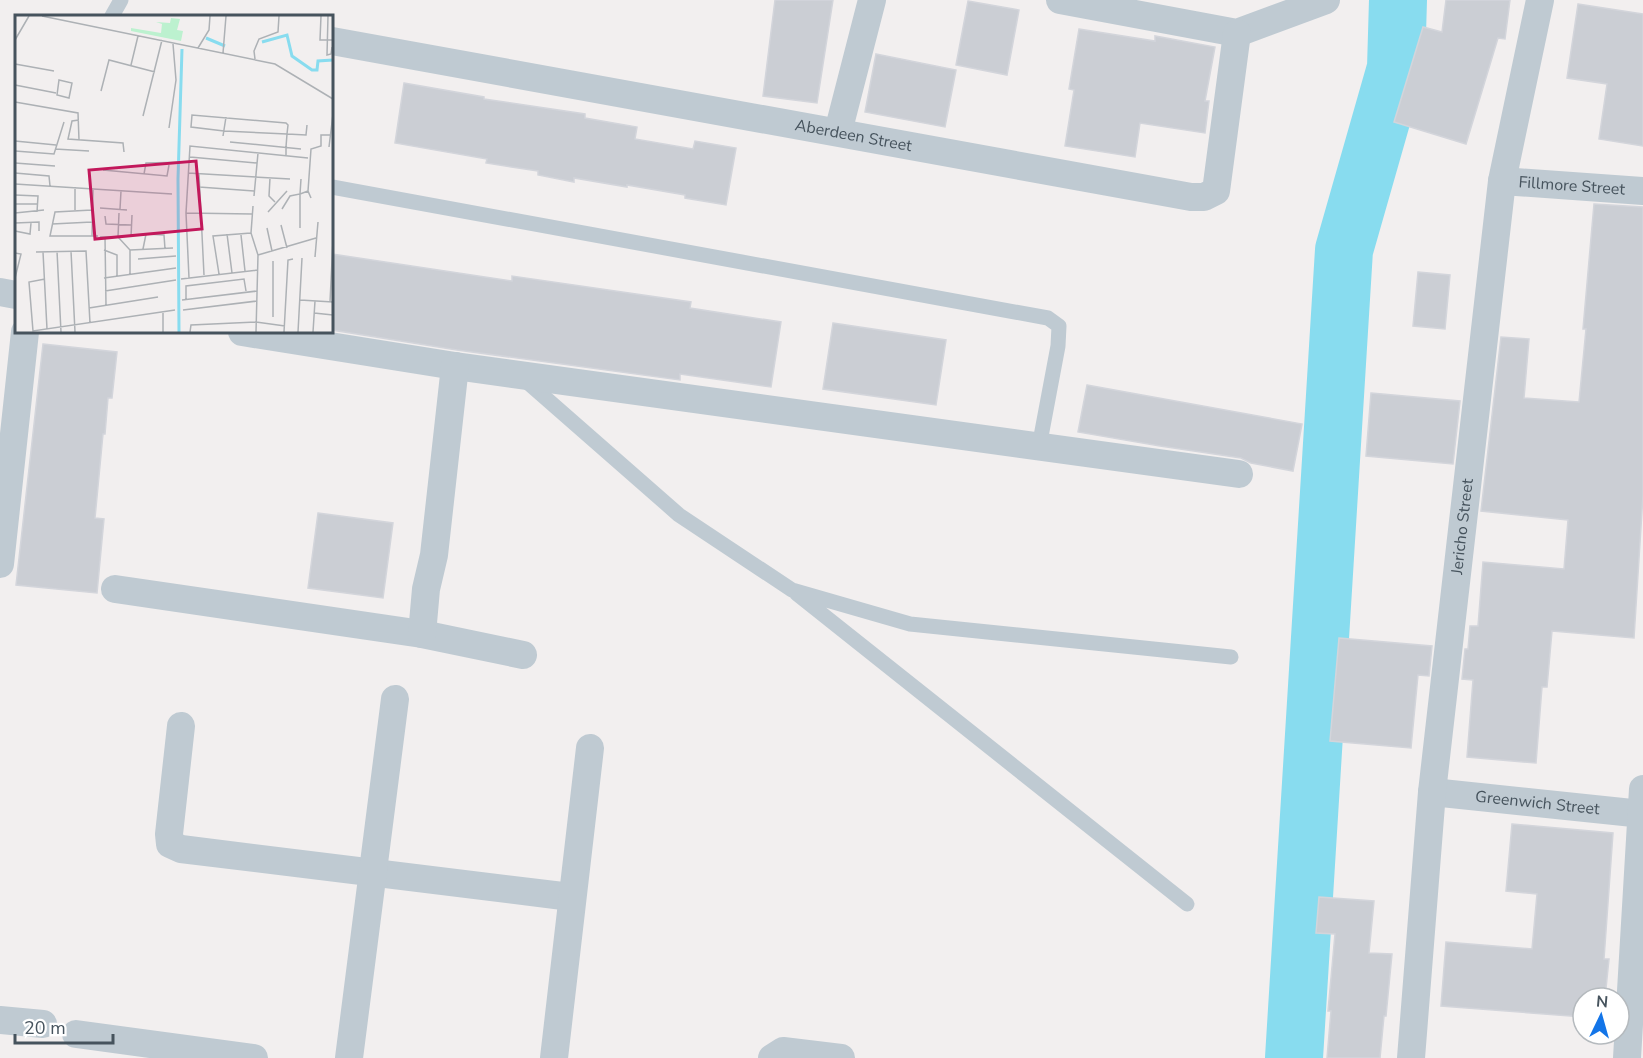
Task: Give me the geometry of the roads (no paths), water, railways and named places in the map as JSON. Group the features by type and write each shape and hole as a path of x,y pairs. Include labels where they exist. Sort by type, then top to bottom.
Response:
{"street":[{"path":"838,132 872,0"},
{"path":"1060,0 1237,33 1326,0"},
{"name":"Jericho Street","path":"1411,1058 1432,792 1502,181 1534,1"},
{"name":"Aberdeen Street","path":"333,41 1179,195 1204,197 1216,191 1237,33"},
{"name":"Fillmore Street","path":"1502,181 1643,191"},
{"path":"0,291 15,295"},
{"path":"0,564 25,333"},
{"path":"248,333 455,366 1239,474"},
{"path":"422,634 426,589 434,555 455,366"},
{"path":"115,589 422,634 523,655"},
{"path":"349,1058 394,699"},
{"path":"181,726 169,834 170,844 181,849 571,897"},
{"path":"554,1058 590,748"},
{"name":"Greenwich Street","path":"1432,792 1642,806"},
{"path":"1627,1058 1642,806"},
{"path":"0,1020 43,1024"},
{"path":"76,1034 150,1051 254,1058"},
{"path":"772,1058 783,1051 841,1058"}],"lane":[{"path":"113,15 121,0"},
{"path":"333,187 1048,318 1059,326 1058,346 1039,447"},
{"path":"519,375 679,515 792,590 1187,904"},
{"path":"792,590 910,624 1231,657"}],"waterway":[{"path":"1294,1058 1344,250 1396,68 1398,0"}]}
